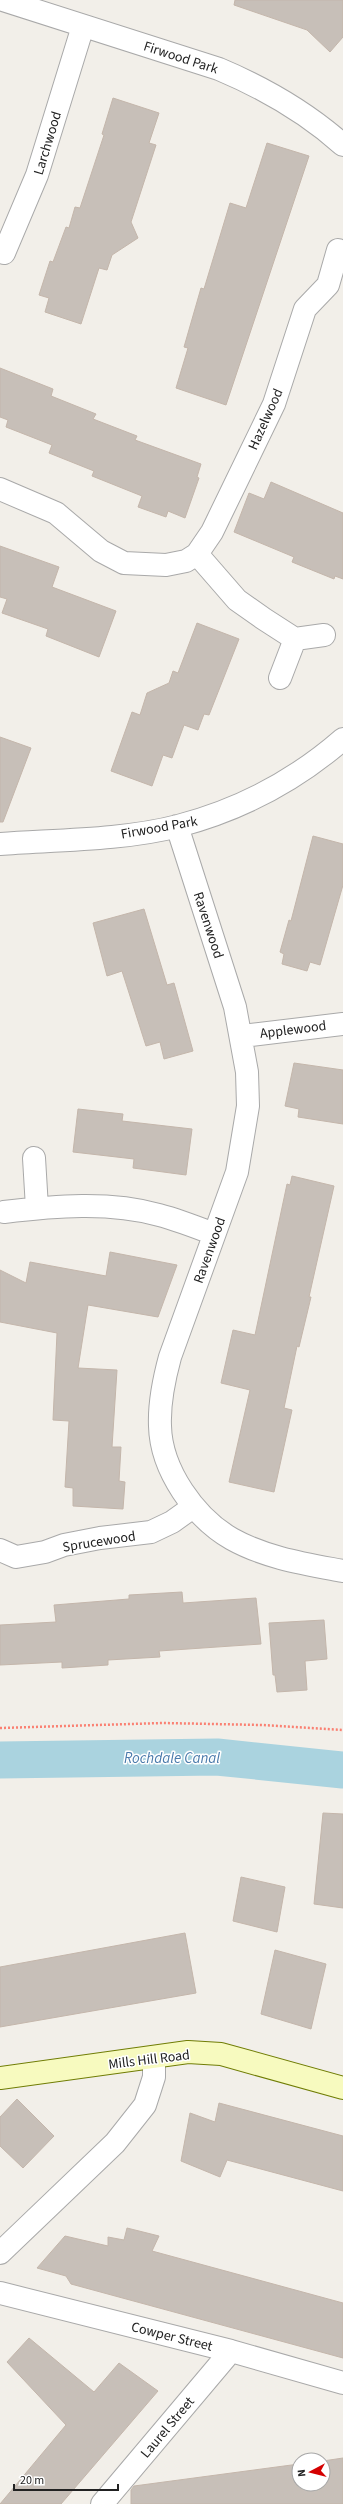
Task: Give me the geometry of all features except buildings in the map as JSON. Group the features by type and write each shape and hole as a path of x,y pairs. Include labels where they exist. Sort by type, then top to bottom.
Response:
{"street":[{"name":"Firwood Park","path":"3,0 219,69 245,80 320,124 343,145"},
{"name":"Larchwood","path":"1,256 37,175 83,26"},
{"name":"Hazelwood","path":"197,554 212,532 274,404 305,309 336,289 338,250"},
{"path":"0,489 56,513 101,551 124,563 166,565 186,560 197,554 237,600 295,639 324,635"},
{"path":"280,678 295,639"},
{"name":"Firwood Park","path":"0,844 138,833 177,826 213,816 276,787 311,766 343,739"},
{"name":"Ravenwood","path":"177,826 235,1007 242,1036 247,1072 248,1106 244,1138 237,1172 170,1357 163,1381 160,1426 170,1468 193,1507 232,1539 283,1559 343,1572"},
{"name":"Applewood","path":"242,1036 343,1024"},
{"path":"34,1158 37,1208"},
{"path":"4,1212 37,1208 112,1207 158,1215 214,1234"},
{"name":"Sprucewood","path":"0,1550 16,1557 45,1552 64,1545 100,1538 152,1532 172,1522 193,1507"},
{"name":"Mills Hill Road","path":"0,2078 154,2058 188,2052 221,2054 343,2088"},
{"path":"0,2253 115,2143 144,2105 154,2077 154,2058"},
{"name":"Cowper Street","path":"0,2293 231,2351 343,2383"},
{"name":"Laurel Street","path":"102,2504 231,2351"}],"path":[{"path":"0,1728 163,1723 262,1725 343,1730"}],"waterway":[{"name":"Rochdale Canal","path":"0,1760 217,1757 343,1770"}]}
